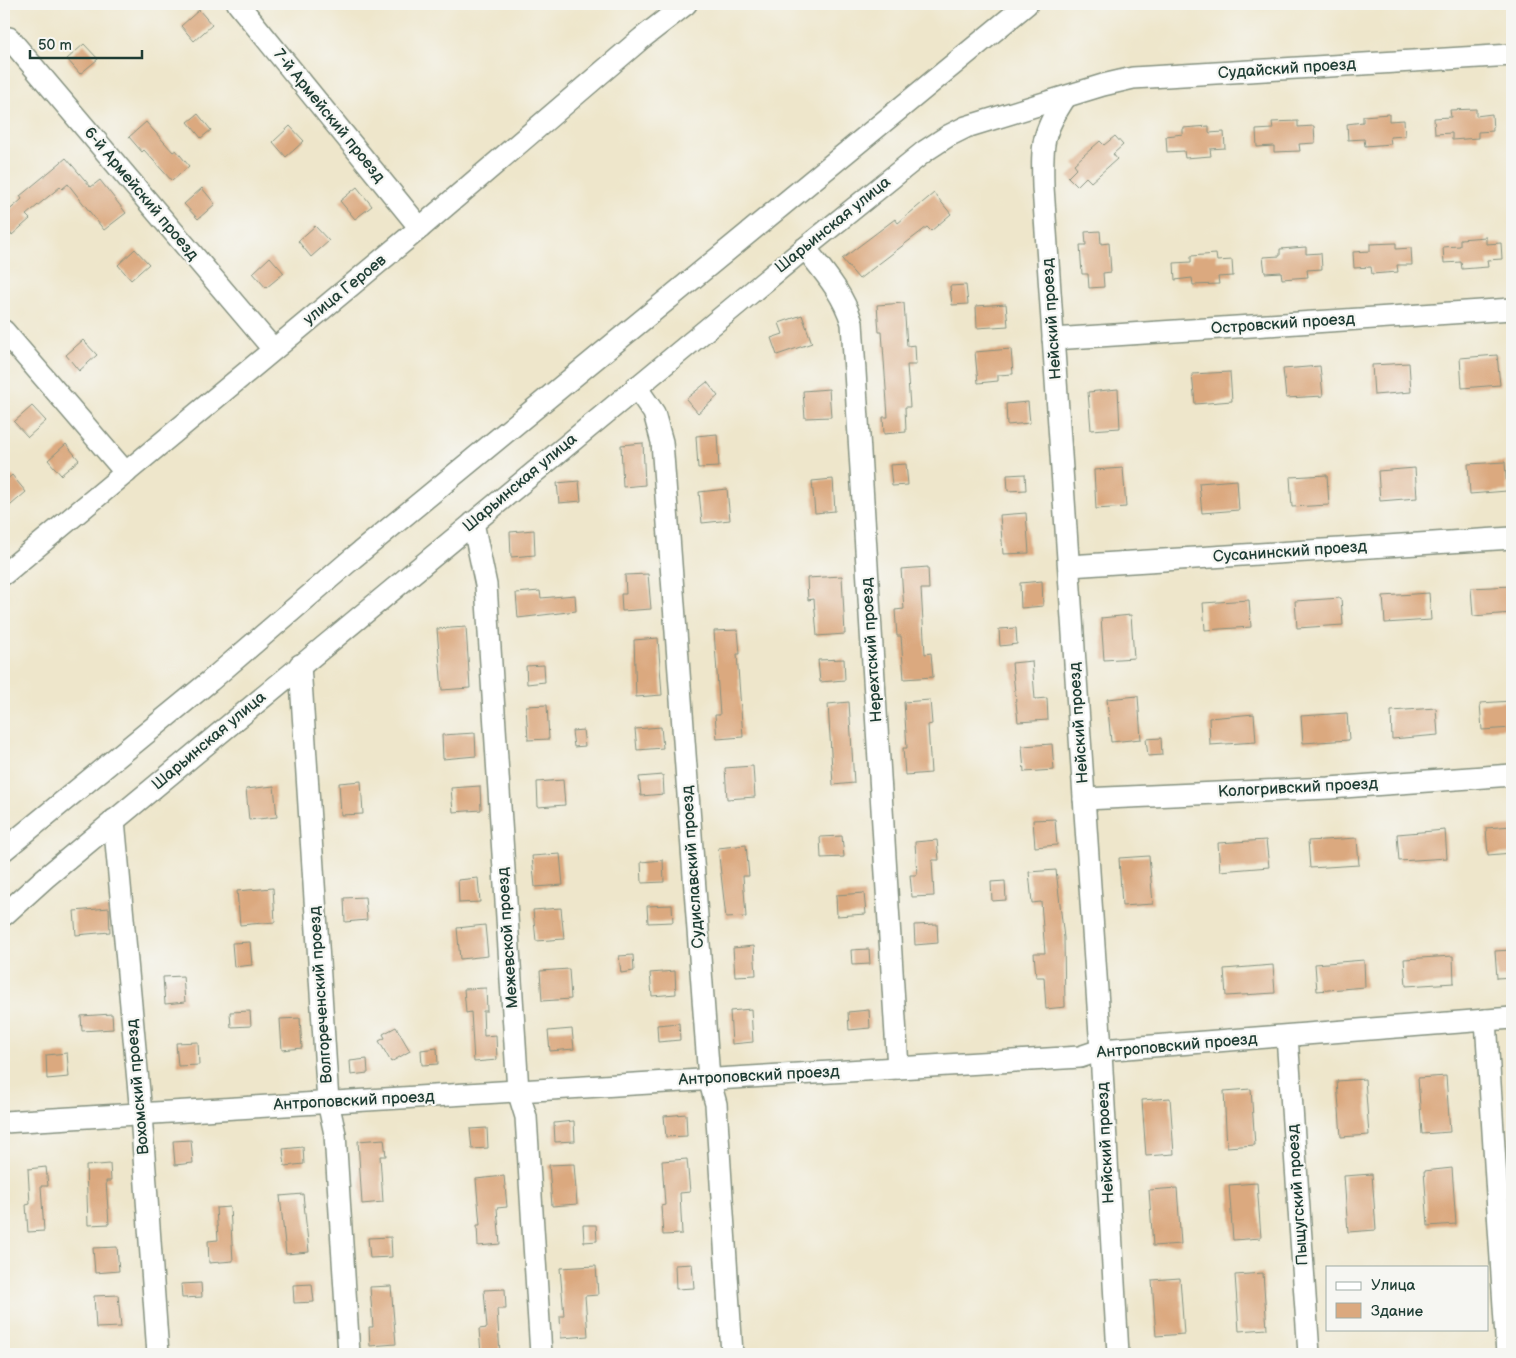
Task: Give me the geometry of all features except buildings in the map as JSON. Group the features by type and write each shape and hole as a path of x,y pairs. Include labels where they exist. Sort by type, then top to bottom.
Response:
{"street":[{"name":"7-й Армейский проезд","path":"238,4 420,228"},
{"name":"улица Героев","path":"4,574 420,228 642,38 686,4"},
{"path":"4,850 210,681 353,558 1028,4"},
{"name":"6-й Армейский проезд","path":"9,38 273,349"},
{"name":"Судайский проезд","path":"1065,98 1103,85 1134,78 1512,55"},
{"name":"Шарьинская улица","path":"4,915 45,878 300,665 925,151 948,136 966,128 1065,98"},
{"name":"Нейский проезд","path":"1065,98 1050,121 1042,146 1053,339 1101,1050 1118,1354"},
{"name":"Нерехтский проезд","path":"805,248 838,290 847,306 852,323 898,1068"},
{"name":"Островский проезд","path":"1053,339 1512,309"},
{"path":"4,331 126,473"},
{"name":"Судиславский проезд","path":"636,387 654,414 662,442 709,1079 716,1104 732,1354"},
{"name":"Межевской проезд","path":"473,523 486,585 518,1091 526,1117 541,1354"},
{"name":"Сусанинский проезд","path":"1069,566 1512,538"},
{"name":"Волгореченский проезд","path":"300,665 328,1102 335,1134 349,1354"},
{"name":"Кологривский проезд","path":"1084,799 1329,788 1512,775"},
{"name":"Вохомский проезд","path":"114,820 142,1114 158,1354"},
{"name":"Антроповский проезд","path":"4,1122 1080,1057 1101,1050 1512,1018"},
{"path":"1486,1020 1508,1354"},
{"name":"Пыщугский проезд","path":"1286,1036 1310,1354"}]}
